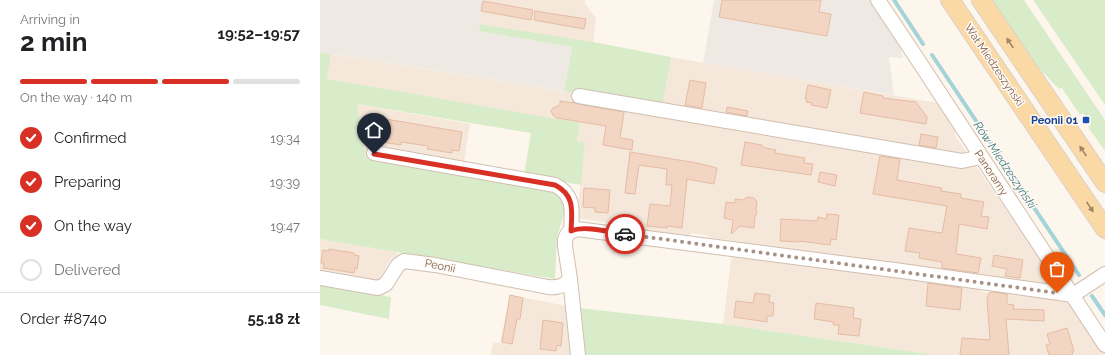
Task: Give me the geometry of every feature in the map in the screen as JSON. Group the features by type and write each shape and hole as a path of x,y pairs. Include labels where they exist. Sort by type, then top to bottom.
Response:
{"main road":[{"name":"Wał Miedzeszyński","path":"950,0 1105,229"},
{"path":"981,0 1105,183"}],"street":[{"name":"Panoramy","path":"878,0 1105,345"},
{"path":"579,96 962,161 981,157"},
{"path":"374,154 555,185 569,196 572,209 571,231"},
{"path":"578,355 565,246 565,239 571,231 577,228 895,270 1073,296 1105,274"},
{"name":"Peonii","path":"320,278 378,288 384,286 388,282 400,263 404,261 411,261 555,288 562,286 570,279"}],"shaded area":[{"path":"320,0 484,0 479,31 572,47 564,91 320,52"},
{"path":"484,0 586,0 584,2 596,18 593,42 480,24"},
{"path":"714,0 870,0 900,45 903,58 889,57 894,95 703,63"},
{"path":"331,54 575,93 575,90 593,92 662,107 671,57 938,103 955,128 956,137 1059,286 1056,289 999,280 993,276 982,274 978,277 708,237 707,235 691,233 690,236 638,229 637,227 577,218 585,142 577,141 580,124 327,79"},
{"path":"357,104 470,124 462,174 366,157"},
{"path":"320,239 396,252 398,255 391,259 380,278 375,281 320,284"},
{"path":"732,253 977,286 980,291 989,293 1007,290 1067,300 1105,355 935,355 723,324"},
{"path":"510,295 578,308 582,355 491,355 493,342 500,343"}],"green space":[{"path":"992,0 1024,0 1105,120 1105,151 1088,127 1091,125 1083,113 1080,115 1062,88 1059,89 1037,66"},
{"path":"1033,0 1105,0 1105,105"},
{"path":"480,24 593,42 671,57 662,107 593,92 575,90 575,93 564,91 572,47 479,31"},
{"path":"320,52 331,54 327,79 580,123 577,141 585,142 581,185 524,175 531,133 357,104 366,157 555,189 567,204 557,237 555,279 320,239"},
{"path":"320,284 391,297 389,319 320,305"},
{"path":"578,308 723,324 935,355 583,355"}],"building":[{"path":"722,0 821,0 819,12 831,14 827,36 719,17"},
{"path":"483,1 533,10 531,20 481,11"},
{"path":"535,11 586,19 584,29 534,20"},
{"path":"690,80 706,83 702,108 685,105"},
{"path":"808,85 831,90 827,108 811,105 812,103 806,102 807,99 805,99"},
{"path":"864,92 883,96 883,98 916,102 927,117 926,124 860,113"},
{"path":"560,101 573,102 624,112 620,138 633,140 632,150 603,145 606,126 557,118 551,111 553,108 560,105"},
{"path":"727,107 748,111 747,116 726,112"},
{"path":"374,117 462,132 459,151 452,150 452,153 427,149 428,146 401,142 401,145 376,141 377,138 370,136"},
{"path":"921,134 938,137 936,148 919,145"},
{"path":"745,142 762,145 762,147 776,150 775,153 805,158 804,163 813,164 811,175 741,165"},
{"path":"630,152 697,163 717,168 714,184 687,179 682,228 647,226 650,204 670,206 672,185 666,185 667,169 639,165 635,194 625,193"},
{"path":"880,156 900,159 897,180 942,188 941,191 961,194 961,198 984,202 981,216 989,217 987,229 959,224 956,254 981,258 978,273 942,268 942,262 919,258 920,253 905,251 909,228 942,233 947,206 873,194"},
{"path":"820,172 837,175 835,186 818,182"},
{"path":"584,188 610,190 608,213 595,212 595,208 583,207"},
{"path":"747,197 754,198 757,202 757,213 755,216 754,228 740,226 731,234 733,220 724,218 726,202 735,203 735,199 743,200"},
{"path":"827,214 839,215 836,240 831,239 830,245 799,241 780,241 781,219 817,221 818,217 826,219"},
{"path":"329,249 354,253 354,255 359,256 357,269 355,268 354,273 323,268 324,263 321,263 323,250 329,251"},
{"path":"994,255 1023,260 1020,278 1005,276 1007,269 992,266"},
{"path":"928,283 962,288 960,310 926,306"},
{"path":"993,292 1007,294 1007,304 1014,305 1013,309 1044,310 1044,321 1006,319 1009,355 960,355 962,338 990,340 987,299 989,293"},
{"path":"755,293 770,295 769,302 774,303 773,316 767,316 767,322 734,317 736,301 753,303"},
{"path":"510,295 523,298 520,319 517,319 512,344 502,342"},
{"path":"816,303 854,308 853,318 861,319 859,336 838,334 839,325 833,325 834,322 814,319"},
{"path":"543,320 563,323 561,346 557,345 556,351 540,349"},
{"path":"1067,328 1074,351 1072,351 1073,355 1049,355 1046,345 1050,344 1047,334"}],"waterway":[{"name":"Rów Miedzeszyński","path":"894,0 923,44"},
{"name":"Rów Miedzeszyński","path":"932,55 1079,275"},
{"name":"Rów Miedzeszyński","path":"1092,296 1105,315"}],"way so far":[{"path":"625,234 1057,293"}],"place":[{"name":"Peonii 01","path":"1086,120"}],"route":[{"path":"374,154 555,185 569,196 572,209 571,231 577,228 625,234"}]}
